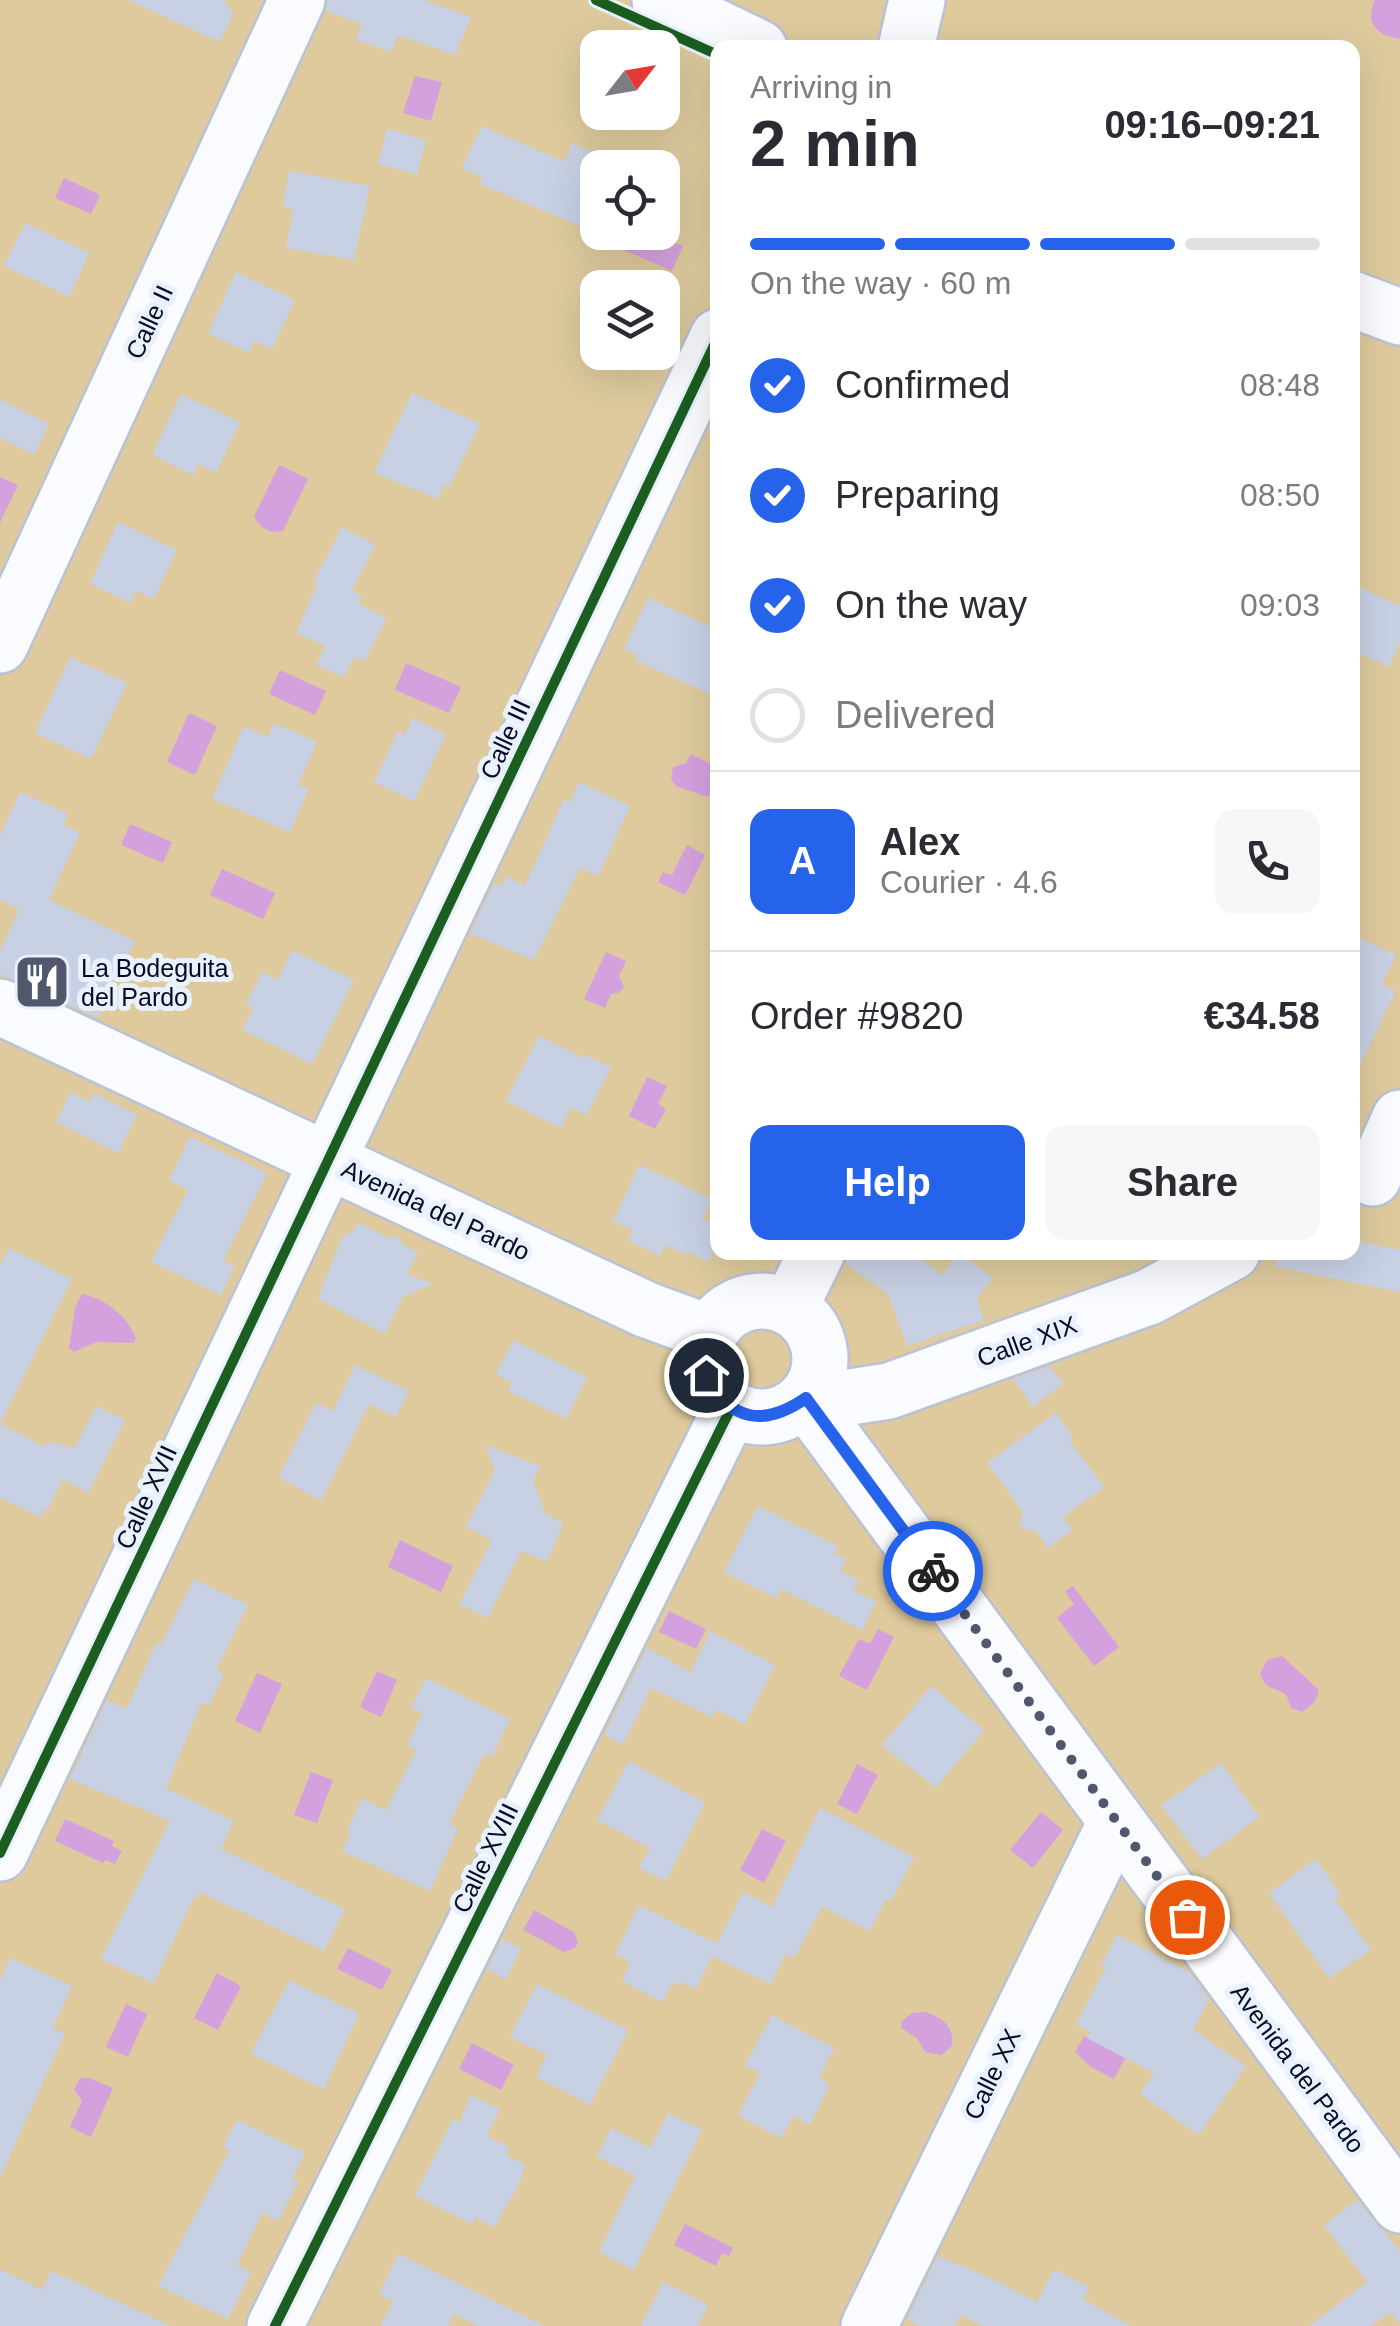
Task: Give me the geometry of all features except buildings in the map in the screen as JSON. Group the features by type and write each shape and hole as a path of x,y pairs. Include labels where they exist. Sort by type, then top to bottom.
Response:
{"street":[{"name":"Calle II","path":"0,645 297,0"},
{"path":"660,0 742,40"},
{"path":"908,40 917,0"},
{"path":"1360,302 1400,317"},
{"name":"Calle III","path":"329,1159 710,354"},
{"name":"Avenida del Pardo","path":"0,1007 647,1310 710,1334"},
{"path":"1375,1177 1400,1118"},
{"name":"Calle XVII","path":"0,1853 329,1159"},
{"path":"790,1307 812,1260"},
{"name":"Calle XIX","path":"810,1392 844,1398 889,1391 1149,1297 1217,1260"},
{"path":"767,1300 790,1307 808,1322 818,1342 820,1365 810,1392 784,1414 756,1418 732,1408 716,1394 706,1375 704,1354 710,1334 724,1315 744,1303 767,1300"},
{"name":"Avenida del Pardo","path":"810,1392 1116,1822 1400,2205"},
{"name":"Calle XVIII","path":"275,2326 732,1408"},
{"name":"Calle XX","path":"868,2326 1116,1822"}],"shaded area":[{"path":"0,0 1400,0 1400,2326 0,2326"},
{"path":"1375,0 1400,0 1400,39 1375,27 1371,15"},
{"path":"415,76 442,82 431,121 403,113"},
{"path":"64,178 100,195 91,214 55,198"},
{"path":"680,245 683,246 670,270 624,250 680,250"},
{"path":"279,465 308,479 283,531 274,532 254,517"},
{"path":"0,477 18,485 0,523"},
{"path":"406,663 461,687 449,713 395,690"},
{"path":"280,670 326,691 315,715 269,694"},
{"path":"189,713 217,726 195,775 167,762"},
{"path":"691,754 710,764 708,797 676,786 671,779 673,767 686,763"},
{"path":"130,824 172,842 163,863 121,845"},
{"path":"687,845 705,855 685,895 658,882 663,872 672,875"},
{"path":"222,869 275,893 263,919 210,895"},
{"path":"606,952 626,961 619,976 624,988 611,994 605,1008 584,999"},
{"path":"647,1077 667,1086 658,1104 666,1109 655,1129 629,1116"},
{"path":"82,1294 107,1304 121,1316 136,1338 134,1343 96,1342 74,1352 69,1348 75,1308"},
{"path":"400,1540 453,1566 441,1592 388,1567"},
{"path":"1073,1586 1119,1647 1094,1666 1057,1618 1074,1604 1065,1591"},
{"path":"669,1611 706,1629 696,1649 659,1632"},
{"path":"878,1629 894,1637 867,1690 839,1676 859,1639 870,1644"},
{"path":"1282,1656 1319,1690 1315,1702 1302,1712 1291,1708 1286,1694 1268,1685 1260,1674 1267,1660"},
{"path":"377,1671 397,1680 381,1717 360,1707"},
{"path":"257,1673 282,1684 260,1733 235,1721"},
{"path":"857,1764 878,1775 857,1814 837,1804"},
{"path":"311,1772 333,1780 317,1823 294,1815"},
{"path":"1041,1812 1063,1830 1033,1868 1010,1850"},
{"path":"65,1819 114,1841 112,1846 122,1851 115,1864 106,1860 103,1863 55,1841"},
{"path":"762,1829 786,1841 764,1883 740,1870"},
{"path":"534,1910 574,1932 578,1942 575,1948 564,1952 523,1930"},
{"path":"348,1948 392,1970 382,1990 337,1969"},
{"path":"217,1973 241,1986 218,2030 194,2018"},
{"path":"126,2004 147,2014 128,2057 106,2047"},
{"path":"925,2012 942,2020 951,2033 952,2046 941,2055 925,2052 917,2038 901,2028 902,2021 912,2013"},
{"path":"1084,2036 1125,2058 1114,2079 1091,2067 1075,2052"},
{"path":"472,2043 514,2065 501,2090 459,2069"},
{"path":"80,2078 113,2088 91,2137 70,2127 82,2101 74,2089"},
{"path":"685,2224 733,2248 729,2256 722,2253 716,2266 674,2245"}],"cycle path":[{"path":"596,0 710,51"},
{"path":"0,1853 710,354"},
{"path":"275,2326 731,1408"}],"way so far":[{"path":"933,1571 1187,1917"}],"place":[{"name":"La Bodeguita del Pardo","path":"42,982"}],"route":[{"path":"706,1375 716,1394 732,1408 756,1418 784,1414 806,1398 933,1571"}]}
